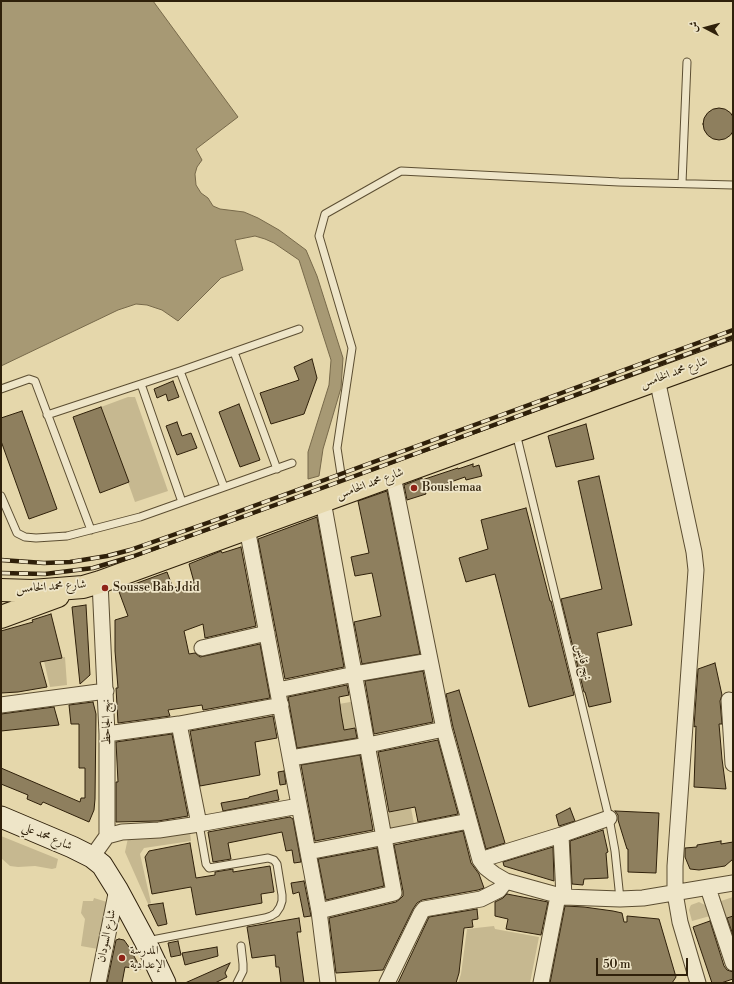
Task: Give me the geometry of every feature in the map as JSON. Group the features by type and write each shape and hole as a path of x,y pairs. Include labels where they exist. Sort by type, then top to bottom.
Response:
{"main road":[{"name":"شارع محمد الخامس","path":"1,590 32,591 91,584 733,352"},
{"path":"1,617 91,584"},
{"name":"شارع محمد علي","path":"1,817 72,847 92,857 102,865 117,889 165,983"}],"street":[{"path":"657,379 694,552 696,570 675,866 675,894 680,922 698,983"},
{"path":"393,476 444,729 480,860 485,867 506,881 561,896 620,899 643,898 675,894 733,883"},
{"path":"319,911 394,893 323,501"},
{"path":"247,528 319,911 328,983"},
{"name":"نهج الجاحظ","path":"91,584 106,691 107,836"},
{"path":"202,648 267,633"},
{"path":"278,690 355,674 430,661"},
{"path":"1,705 106,691"},
{"path":"729,700 733,762"},
{"path":"107,734 179,724 281,705"},
{"path":"179,724 199,824"},
{"path":"291,758 368,745 444,729"},
{"path":"92,857 107,836 122,832 159,830 299,806"},
{"path":"480,860 561,835 609,818"},
{"path":"308,852 469,821"},
{"path":"542,983 561,896 561,835"},
{"path":"387,983 421,912 424,909 481,898 499,890 506,881"},
{"path":"708,888 733,963"},
{"name":"شارع السودان","path":"98,983 117,889"}],"lane":[{"path":"682,183 687,62"},
{"path":"347,492 341,474 337,448 352,348 319,236 325,214 401,171 611,182 733,185"},
{"path":"47,415 180,371 299,329"},
{"path":"234,352 277,469"},
{"path":"180,371 224,488"},
{"path":"1,389 26,379 33,380 36,383 90,530"},
{"path":"141,384 182,502"},
{"name":"نهج قابس","path":"516,431 609,818 615,851 620,899"},
{"path":"1,496 17,533 25,537 36,538 67,536 140,517 292,464"},
{"path":"145,942 265,918 271,916 280,907 282,895 277,864 274,860 268,858 209,868 206,864 199,824"},
{"path":"237,983 243,970 241,946"}],"shaded area":[{"path":"1,1 153,1 238,117 196,149 202,160 197,167 195,174 196,185 213,206 220,209 244,212 258,218 279,230 306,250 317,276 343,358 341,388 323,449 319,476 308,479 308,452 329,385 331,360 299,260 274,243 265,239 255,236 235,240 243,270 221,278 178,321 162,310 147,305 136,304 118,310 1,366"},
{"path":"128,397 135,397 168,491 135,502 101,407"},
{"path":"65,657 67,685 50,687 44,661"},
{"path":"356,701 360,727 344,730 339,704"},
{"path":"411,808 414,824 390,829 386,813"},
{"path":"190,832 191,841 144,848 140,854 151,903 148,904 125,852 128,838"},
{"path":"1,836 58,859 56,868 10,866 1,858"},
{"path":"733,897 733,916 726,918 721,901"},
{"path":"94,898 107,902 98,949 81,946 85,919 81,913 83,901 93,901"},
{"path":"699,902 707,906 710,916 692,921 689,910 690,907 691,905"},
{"path":"494,926 495,929 539,937 530,983 458,983 461,974 467,929"}],"building":[{"path":"719,108 730,113 735,124 730,135 719,140 708,135 703,124 708,113"},
{"path":"312,359 317,378 304,414 271,424 260,393 299,380 294,367"},
{"path":"173,381 179,397 168,401 166,394 157,398 154,389"},
{"path":"239,404 260,460 240,467 219,412"},
{"path":"101,407 129,482 100,493 73,417"},
{"path":"22,411 57,509 29,519 1,441 1,418"},
{"path":"177,422 182,436 191,433 197,448 177,455 166,426"},
{"path":"586,424 594,459 556,467 548,436"},
{"path":"473,464 473,467 479,465 482,476 466,480 465,477 425,491 426,494 407,500 404,485 422,478 422,480"},
{"path":"599,476 632,625 597,633 611,702 589,707 561,599 602,589 578,481"},
{"path":"387,491 420,654 362,664 354,622 381,616 372,573 355,576 351,557 369,553 358,501"},
{"path":"526,508 574,695 529,707 495,574 466,582 459,558 488,549 481,520"},
{"path":"317,517 344,667 285,679 258,539"},
{"path":"241,547 256,626 205,638 203,624 184,631 189,654 195,653 200,657 260,644 270,698 203,710 202,705 168,710 170,716 118,723 115,620 128,616 118,589 167,572 173,588 194,582 189,564 221,551 222,553"},
{"path":"86,605 90,675 80,684 72,607"},
{"path":"51,614 62,658 40,662 47,687 18,692 1,693 1,631 33,622 32,620"},
{"path":"715,663 722,695 720,701 722,724 719,724 726,789 694,787 696,726 694,727 698,669"},
{"path":"423,671 433,722 374,734 365,681"},
{"path":"347,685 349,695 339,697 344,730 355,728 357,738 297,748 288,697"},
{"path":"459,690 505,843 486,849 453,727 446,694"},
{"path":"93,702 96,714 95,799 94,810 89,822 43,802 41,805 27,799 28,795 1,784 1,768 80,802 81,798 85,798 85,768 79,768 79,724 71,724 69,705"},
{"path":"54,707 59,725 1,731 1,714"},
{"path":"273,716 277,738 255,742 260,775 200,786 190,731"},
{"path":"172,734 188,816 158,821 116,822 116,782 118,782 116,742"},
{"path":"438,740 458,814 418,822 415,807 389,812 378,752"},
{"path":"360,755 373,830 315,841 301,765"},
{"path":"284,771 286,784 280,785 278,772"},
{"path":"277,790 279,800 223,811 221,803 249,798"},
{"path":"570,808 575,821 559,826 556,815"},
{"path":"615,811 659,813 656,873 628,872 628,849 618,820 618,815"},
{"path":"290,817 293,819 301,862 294,863 292,850 286,851 282,832 228,843 231,859 213,862 208,832"},
{"path":"603,830 608,852 606,853 608,878 584,879 583,885 572,884 570,841"},
{"path":"463,831 471,863 479,874 484,888 422,900 417,903 383,970 336,973 329,918 396,902 403,896 394,845"},
{"path":"721,841 721,844 733,842 733,859 725,866 699,870 690,869 685,857 685,848 697,847 697,845"},
{"path":"190,843 196,878 215,875 215,872 233,869 233,872 270,866 274,892 261,894 262,903 196,915 191,887 152,894 145,857 149,851"},
{"path":"553,847 554,881 504,866 503,862"},
{"path":"377,848 384,886 326,900 318,859"},
{"path":"304,881 311,916 304,917 299,892 293,894 291,883"},
{"path":"507,894 548,902 541,935 506,929 508,919 495,916 495,902"},
{"path":"163,903 167,924 158,926 148,905"},
{"path":"565,906 584,907 622,913 624,922 627,922 627,916 659,919 676,977 672,983 550,983"},
{"path":"477,909 478,919 472,920 473,927 464,928 459,973 456,983 398,983 429,917"},
{"path":"733,916 733,935 727,918"},
{"path":"299,918 301,932 297,932 304,983 281,983 279,967 276,967 275,955 252,958 247,927"},
{"path":"710,921 724,966 727,970 733,972 733,979 721,983 712,983 693,927"},
{"name":"المدرسة الإعدادية","path":"116,940 124,940 141,969 125,967 122,983 107,983"},
{"path":"178,941 181,955 171,957 168,943"},
{"path":"217,947 218,956 185,965 182,953"},
{"path":"230,963 225,973 227,977 215,983 185,983"}],"railway":[{"path":"1,560 44,563 70,562 107,556 130,550 733,330"},
{"path":"1,573 45,574 93,568 134,556 733,337"}],"place":[{"name":"Bouslemaa","path":"414,488"},
{"name":"Sousse Bab Jdid","path":"105,588"},
{"name":"المدرسة الإعدادية","path":"122,958"}]}
